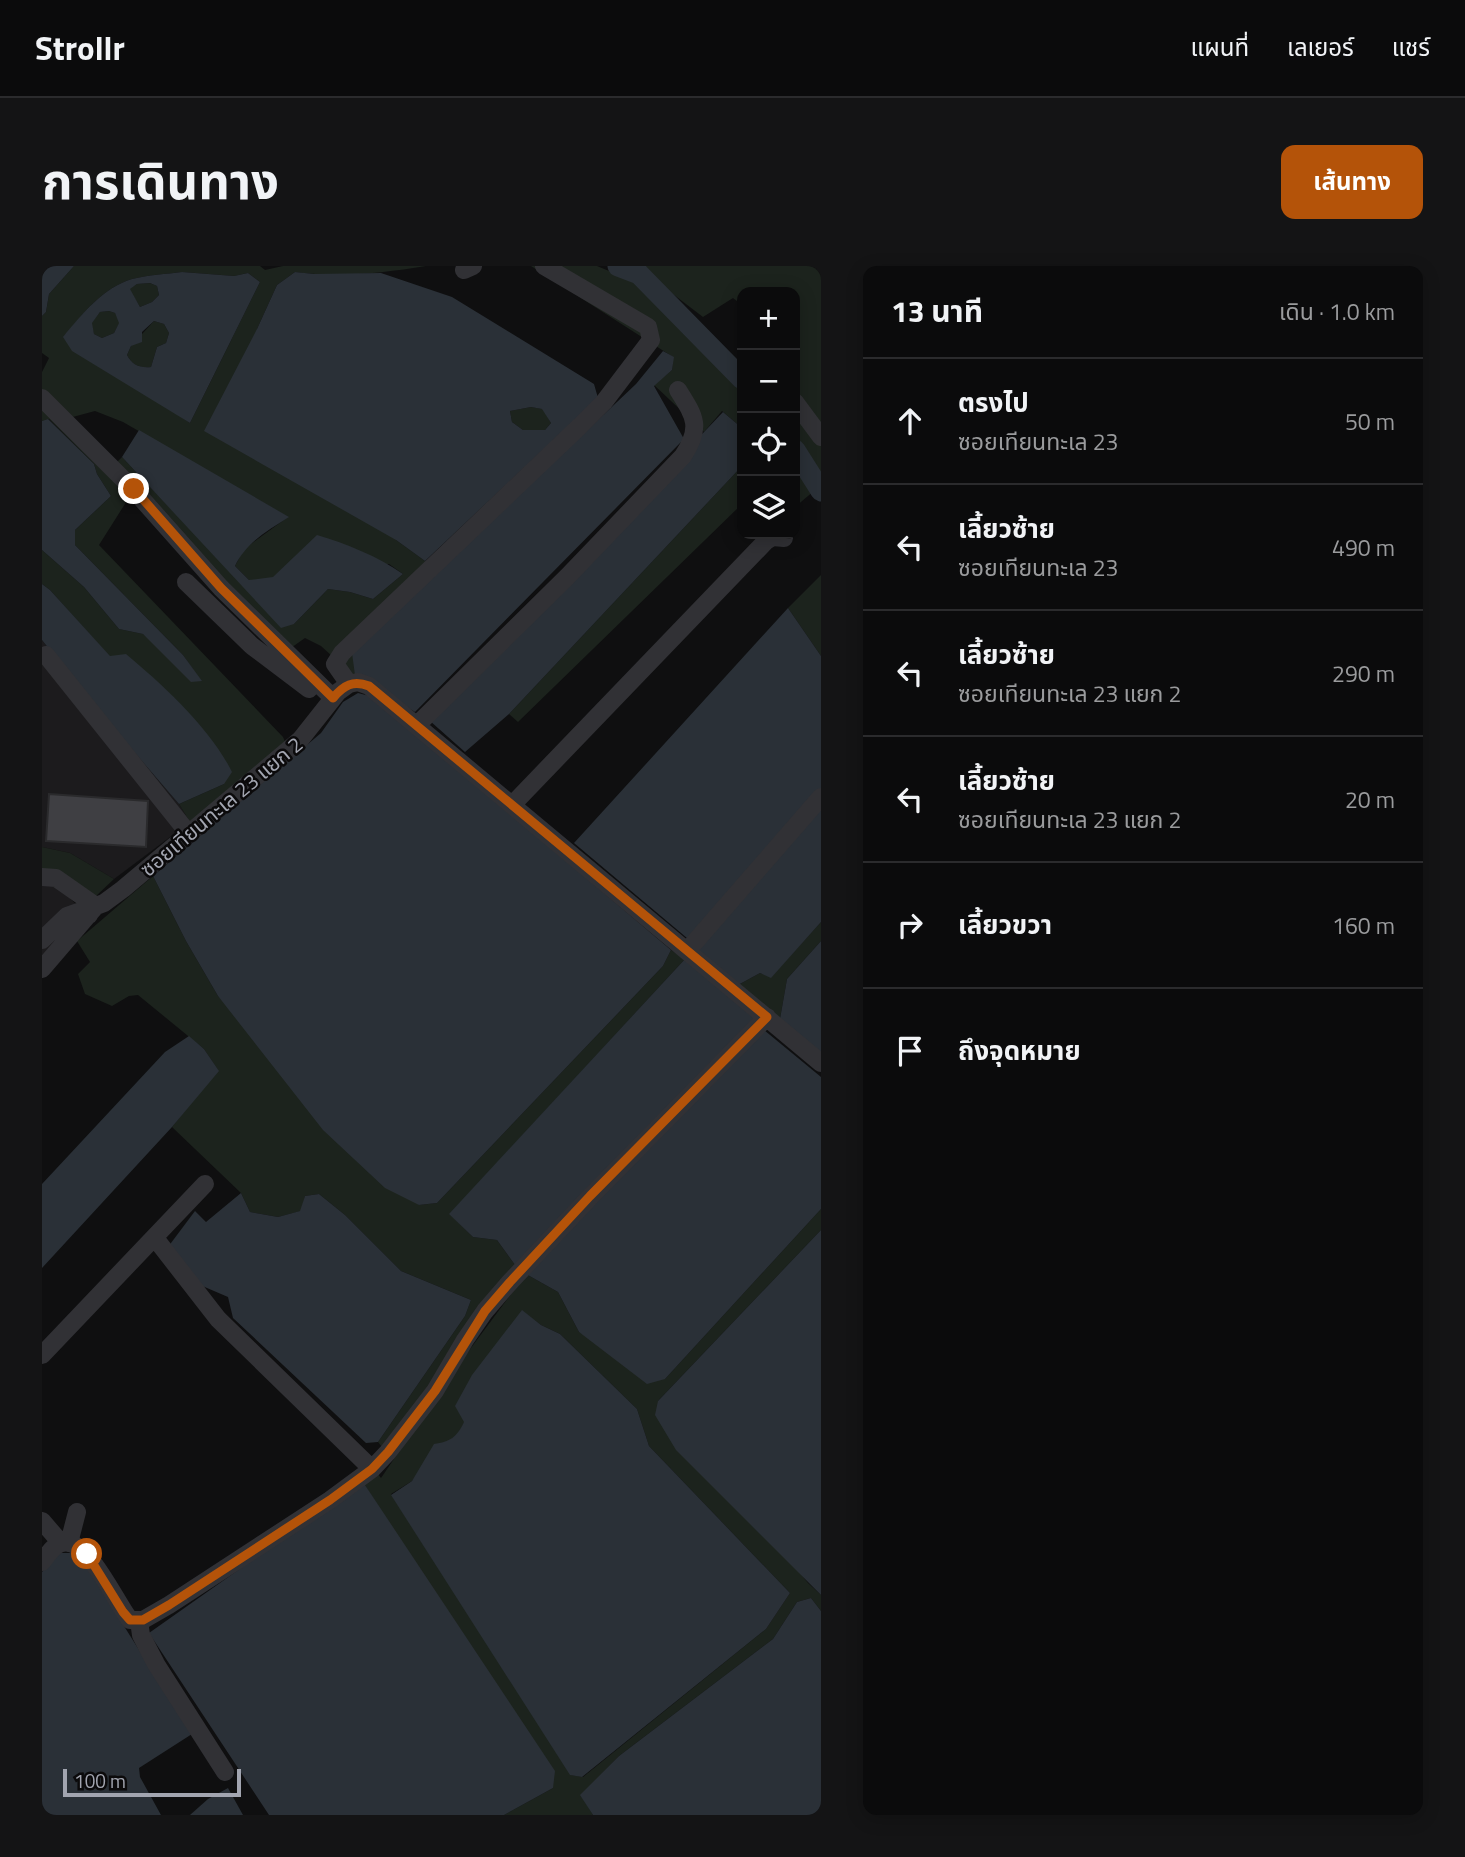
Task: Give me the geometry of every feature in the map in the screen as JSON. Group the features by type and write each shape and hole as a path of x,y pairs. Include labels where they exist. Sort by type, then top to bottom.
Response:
{"street":[{"path":"544,266 648,327 651,341 604,402 342,653 335,664 349,684 358,682 369,686 821,1063"},
{"path":"417,725 683,456 695,435 694,418 678,390"},
{"path":"42,398 134,489 221,588 330,701"},
{"path":"800,409 821,437"},
{"path":"512,805 770,539"},
{"path":"186,582 252,646 330,701"},
{"path":"47,655 189,834"},
{"name":"ซอยเทียนทะเล 23 แยก 2","path":"96,908 124,889 300,740 330,701 349,684"},
{"path":"687,951 821,797"},
{"path":"42,877 56,878 96,908"},
{"path":"42,940 67,916 96,908"},
{"path":"42,969 96,908"},
{"path":"42,1521 65,1543 87,1554 123,1612 130,1620 139,1621 199,1587 330,1500 372,1469 388,1452 435,1391 485,1311 510,1282 590,1196 767,1017"},
{"path":"42,1355 205,1184"},
{"path":"155,1238 218,1319 372,1469"},
{"path":"42,1562 65,1543 77,1512"},
{"path":"139,1621 141,1635 156,1664 225,1772"}],"shaded area":[{"path":"47,266 74,266 49,294 46,312 42,316 42,271"},
{"path":"74,266 260,266 265,270 283,266 426,266 361,274 295,272 277,285 257,329 396,540 425,561 434,575 355,675 335,678 333,657 321,646 305,638 288,650 130,496 99,545 283,737 287,746 190,822 179,804 224,784 42,584 42,550 84,587 119,629 143,634 201,681 183,655 75,545 75,530 111,496 94,464 49,419 42,421 42,372 49,358 42,353 42,316 46,312 49,294","holes":["182,272 234,276 248,273 260,282 190,423 64,337 94,303 112,288 144,276","95,411 123,422 288,517 244,549 235,566 250,581 389,564 403,574 373,599 328,589 294,624 167,505 122,457 115,464 69,418"]},
{"path":"531,266 597,266 638,283 737,384 737,424 722,411 704,432 654,385 672,370 673,357"},
{"path":"636,266 821,266 821,485 800,503 800,287 737,287 737,301 733,298 703,317"},
{"path":"182,272 234,276 248,273 260,282 190,423 72,351 63,337 85,311 112,288 132,279","holes":["150,283 157,286 159,295 152,302 140,307 130,289 137,284","100,312 115,313 119,323 114,333 102,338 94,334 92,323","154,321 164,324 169,333 166,343 157,347 151,367 137,365 127,355 131,346 142,342 142,332"]},
{"path":"295,272 381,273 452,297 594,384 598,398 425,561 396,540 204,431 277,285","holes":["531,407 542,409 551,423 545,430 523,430 512,422 510,411"]},
{"path":"150,283 157,286 159,295 152,302 140,307 129,289 137,284"},
{"path":"100,312 115,313 120,322 114,333 102,338 94,334 91,323"},
{"path":"154,321 164,324 169,333 166,343 157,347 151,367 140,367 127,355 131,346"},
{"path":"663,351 674,357 672,370 654,386 684,439 415,712 355,675 352,653 636,384"},
{"path":"531,407 543,409 551,423 545,430 523,430 512,422 510,411"},
{"path":"723,412 737,424 737,471 509,714 465,752 430,721"},
{"path":"48,419 94,464 111,496 75,530 75,545 183,655 202,681 191,682 143,634 119,629 84,587 42,550 42,421"},
{"path":"139,430 289,517 245,550 235,566 249,580 273,577 317,535 362,551 403,574 373,599 328,589 294,624 281,628 122,457"},
{"path":"737,471 737,509 518,722 509,714"},
{"path":"821,575 821,656 788,608"},
{"path":"42,584 110,656 126,654 185,708 212,740 232,772 224,784 179,804 91,702 42,640"},
{"path":"788,608 821,656 821,793 687,938 574,843"},
{"path":"42,640 91,702 179,804 190,822 114,879 70,853 42,847"},
{"path":"358,693 373,697 671,950 663,966 437,1203 419,1205 385,1188 323,1130 218,996 153,876 321,733 343,702"},
{"path":"821,809 821,922 771,978 760,973 738,985 696,950"},
{"path":"42,847 70,853 114,879 95,897 42,870"},
{"path":"153,876 218,996 419,1205 437,1203 663,966 671,950 685,959 450,1214 473,1237 497,1240 518,1269 385,1451 378,1442 465,1316 471,1300 401,1271 345,1215 319,1194 305,1196 301,1211 278,1217 250,1212 241,1193 172,1127 218,1070 204,1049 138,995 129,996 112,1006 85,994 78,974 90,962 77,941"},
{"path":"57,884 82,911 42,957 42,885"},
{"path":"821,922 821,941 787,979 780,1019 738,985 760,973 771,977"},
{"path":"821,941 821,1054 780,1019 787,979"},
{"path":"685,959 755,1018 518,1269 497,1240 473,1237 449,1214"},
{"path":"764,1030 821,1077 821,1209 665,1379 647,1384 579,1332 558,1292 526,1274"},
{"path":"189,1036 204,1049 219,1071 172,1127 42,1268 42,1184 165,1052"},
{"path":"241,1193 250,1212 278,1217 300,1211 305,1196 319,1194 345,1215 401,1271 471,1300 465,1316 378,1442 366,1443 233,1318 228,1297 200,1285 168,1247 195,1211 206,1222"},
{"path":"821,1209 821,1230 658,1401 808,1583 821,1595 821,1611 811,1598 797,1602 773,1639 619,1756 581,1795 593,1815 504,1815 553,1788 363,1482 377,1473 381,1478 456,1368 526,1274 558,1292 579,1332 665,1379","holes":["522,1311 541,1325 560,1334 637,1409 649,1446 790,1593 766,1629 583,1777 571,1775 391,1494 412,1481 459,1433"]},
{"path":"821,1230 821,1595 676,1450 655,1415 658,1401"},
{"path":"522,1310 541,1325 560,1334 637,1409 649,1446 790,1593 766,1629 582,1777 570,1775 391,1495 412,1481 434,1444 449,1440 459,1431 464,1422 455,1406 472,1375"},
{"path":"363,1482 555,1771 553,1788 504,1815 269,1815 149,1633"},
{"path":"58,1553 74,1553 83,1561 192,1734 139,1768 140,1777 161,1815 42,1815 42,1572"},
{"path":"811,1598 821,1611 821,1815 593,1815 580,1795 619,1756 773,1639 797,1602"},
{"path":"228,1788 243,1815 190,1815 208,1799"}],"building":[{"path":"49,794 148,801 146,847 46,841"}],"waterway":[{"path":"618,266 639,274 737,374"},
{"path":"800,458 821,491"}],"route":[{"path":"87,1554 123,1612 130,1620 143,1620 199,1587 357,1481 388,1452 435,1391 465,1340 510,1282 590,1196 767,1017 369,686 358,682 349,684 333,698 221,588 134,489"}]}
